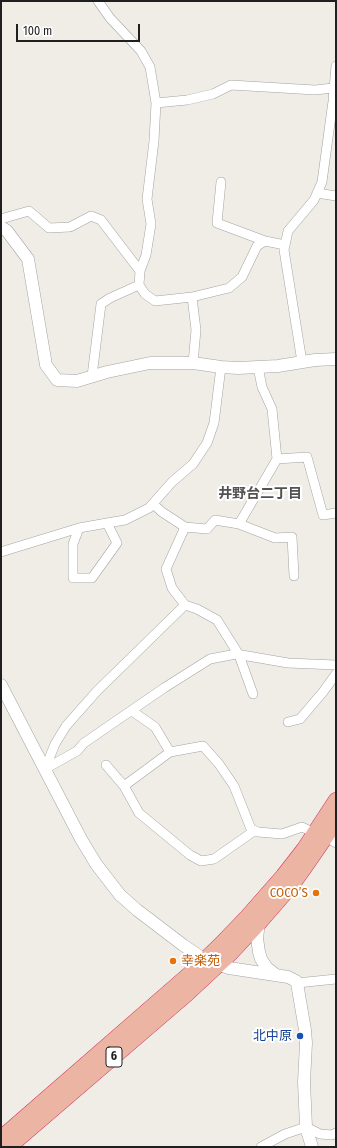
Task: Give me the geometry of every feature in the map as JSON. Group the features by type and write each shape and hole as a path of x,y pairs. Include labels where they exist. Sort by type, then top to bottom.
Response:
{"highway":[{"name":"6","path":"9,1147 187,994 304,849 326,838 336,800"},
{"name":"6","path":"1,1138 259,923 306,867 336,822"}],"street":[{"path":"98,1 110,18 141,50 150,67 156,103 154,141 147,199 151,224 146,255 140,271 139,285 145,294 155,301 192,296 229,288 242,278 257,246 265,241"},
{"path":"302,362 284,250 288,231 314,200 322,182 336,66"},
{"path":"156,103 187,100 213,94 231,85 315,90 333,88"},
{"path":"221,182 217,223 265,241 285,245"},
{"path":"317,193 336,196"},
{"path":"1,219 29,211 49,228 70,227 91,216 101,220 140,271"},
{"path":"1,227 8,231 28,259 46,365 57,380 77,381 107,372 150,363 193,363 221,367 258,367 336,359"},
{"path":"92,376 101,304 110,298 139,285"},
{"path":"192,296 196,330 193,363"},
{"path":"1,552 79,528 125,520 150,508 172,482 193,464 207,443 214,422 221,367"},
{"path":"239,524 277,459 272,409 262,387 258,367"},
{"path":"277,459 307,457 323,515 336,513"},
{"path":"153,504 162,512 185,527 207,529 215,520 239,524 275,538 292,537 294,576"},
{"path":"79,528 73,544 73,578 92,578 117,543 107,523"},
{"path":"185,527 166,568 172,588 185,605 197,609 217,620 239,655 253,694"},
{"path":"45,769 55,744 66,726 97,691 185,605"},
{"path":"45,769 78,751 84,743 164,688 210,659 239,655 288,663 336,665"},
{"path":"288,722 300,719 336,674"},
{"path":"1,685 81,839 108,881 120,895 183,945 212,962 230,968 292,978 297,983 306,1043 304,1082 306,1127 312,1147"},
{"path":"132,711 155,727 170,752"},
{"path":"124,786 170,752 203,746 219,764 234,786 252,829 258,832 282,834 302,827 326,838"},
{"path":"106,766 124,786 139,813 190,855 201,861 214,859 254,830"},
{"path":"259,923 257,938 259,952 265,964 276,975"},
{"path":"297,983 336,979"},
{"path":"261,1147 285,1134 306,1127 320,1134 336,1133"}],"place":[{"name":"COCO’S","path":"316,893"},
{"name":"幸楽苑","path":"173,961"},
{"name":"北中原","path":"300,1036"}],"district":[{"name":"井野台二丁目","path":"260,494"}]}
